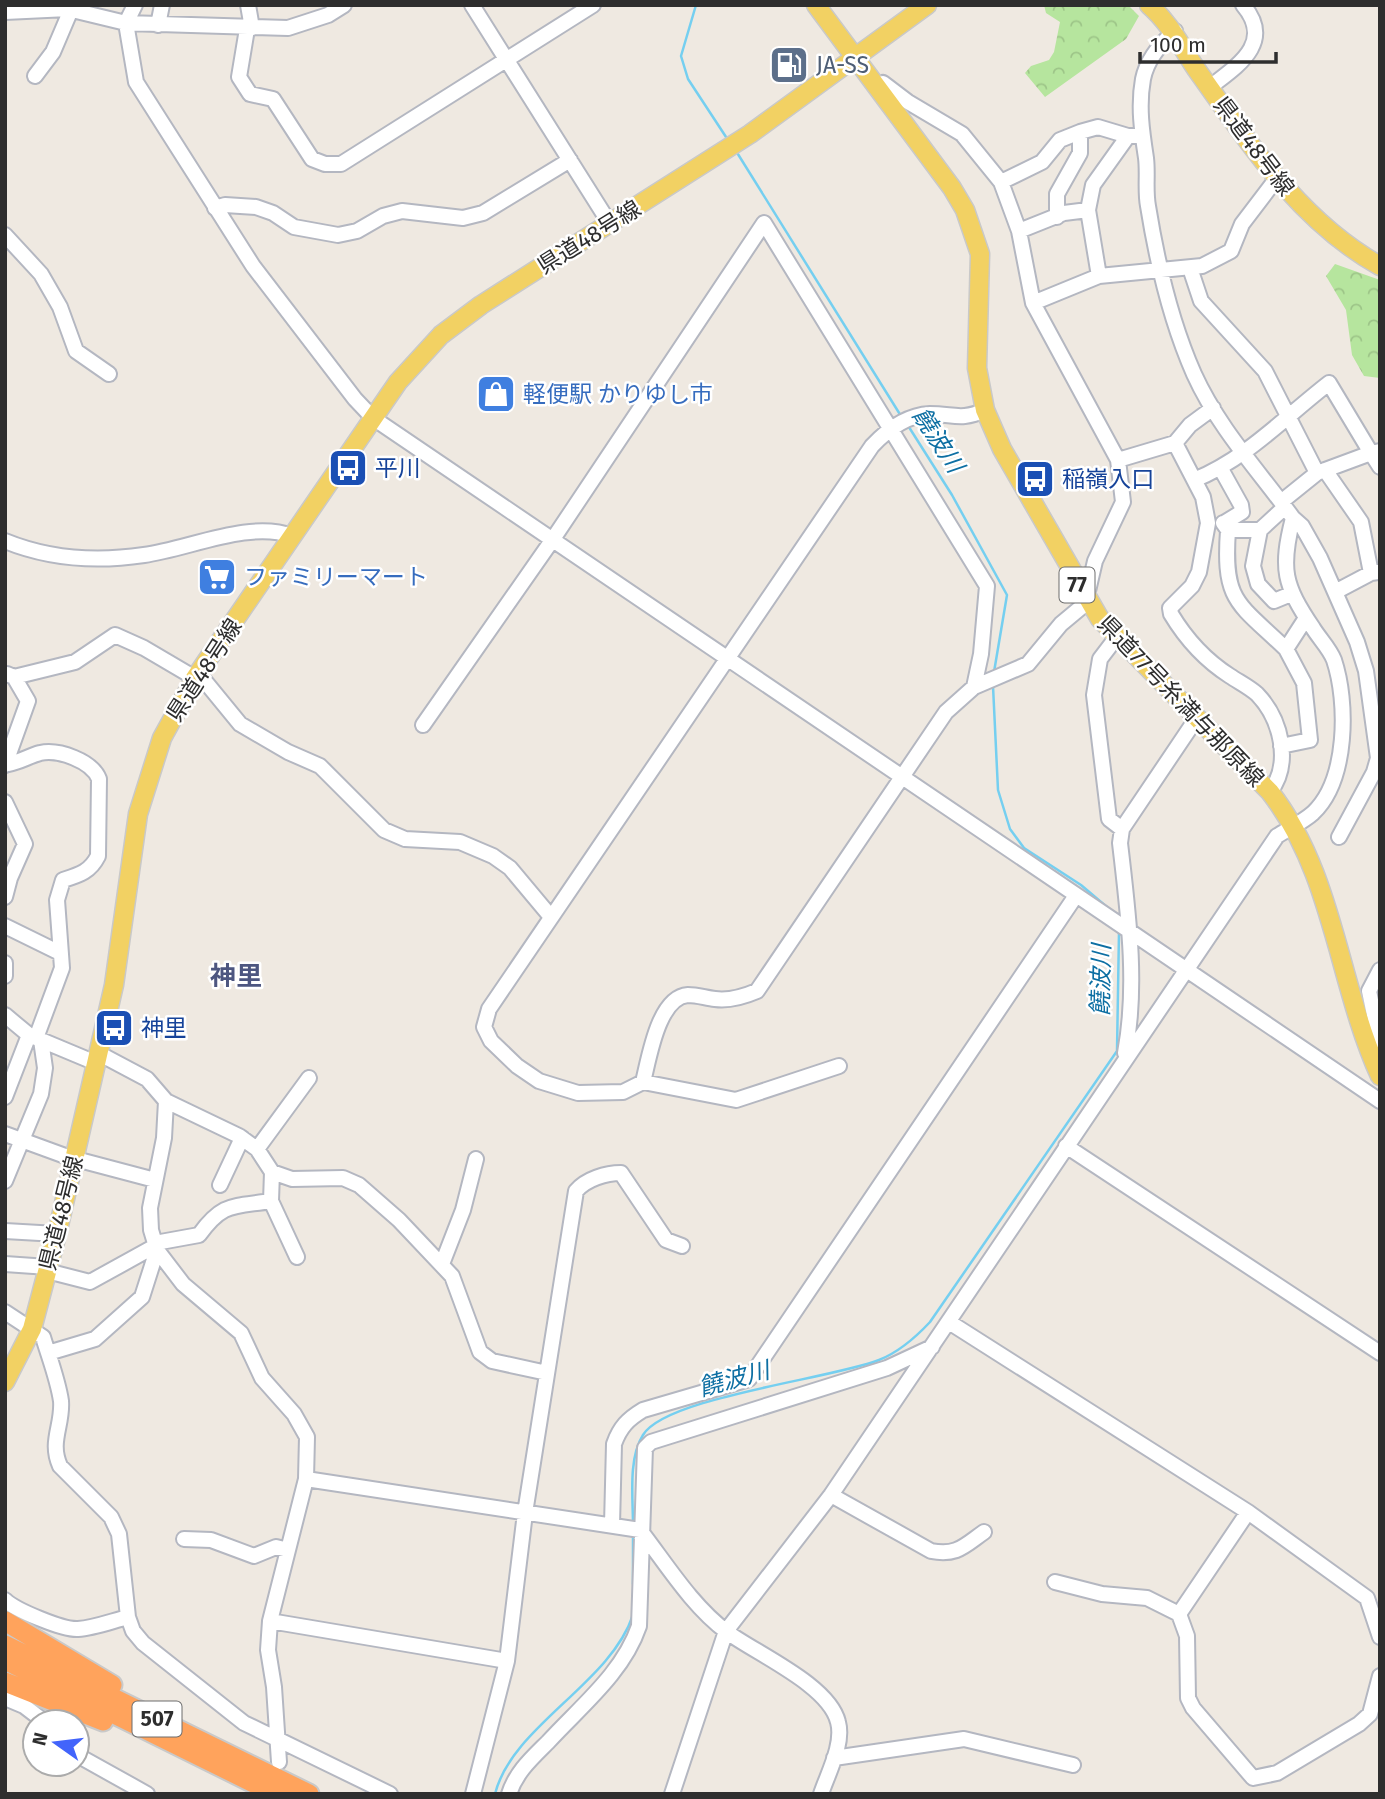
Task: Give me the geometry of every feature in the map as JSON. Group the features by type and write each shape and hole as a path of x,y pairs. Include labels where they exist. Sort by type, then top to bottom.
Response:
{"highway":[{"path":"5,1621 270,1778"},
{"name":"507","path":"5,1645 270,1778"},
{"name":"507","path":"5,1660 309,1794"},
{"path":"5,1682 270,1778"}],"main road":[{"name":"県道77号糸満与那原線","path":"816,5 952,188 975,234 981,275 977,368 985,410 1002,449 1086,599 1116,638 1270,792 1293,826 1329,916 1378,1058"},
{"name":"県道48号線","path":"5,1381 32,1329 75,1159 116,974 143,793 162,738 197,676 373,418 408,369 441,334 481,305 750,134 927,5"},
{"name":"県道48号線","path":"1149,5 1175,31 1210,87 1277,178 1327,232 1380,266"}],"street":[{"path":"135,5 126,23 136,82 215,208 276,298 373,418 1075,897 1187,968 1380,1101"},
{"path":"158,25 162,5"},
{"path":"248,5 249,29 239,78 250,94 273,99 312,159 325,164 341,164 593,5"},
{"path":"308,5 316,19"},
{"path":"5,12 39,7 73,8 104,11 126,23 249,29 288,28 316,19 344,5"},
{"path":"472,5 610,224"},
{"path":"1210,87 1241,63 1251,51 1254,28 1243,5"},
{"path":"34,76 54,52 73,8"},
{"path":"1099,276 1088,210 1093,185 1134,136 1143,78 1156,51 1175,31"},
{"path":"643,1082 660,1020 672,1003 690,995 716,1000 736,999 757,991 900,776 946,712 974,687 1028,664 1061,624 1085,604 1094,561 1123,502 1118,460 1033,303 1019,231 1000,182 962,134 883,83 876,87"},
{"path":"1000,182 1042,162 1060,140 1098,127 1134,136 1146,159 1147,202 1160,271 1194,374 1242,455 1302,526 1335,592 1357,642 1366,671 1378,758 1374,772 1339,837"},
{"path":"1057,217 1058,194 1080,153 1080,132"},
{"path":"215,208 225,205 256,207 274,213 294,228 338,234 357,231 383,216 402,211 463,218 483,213 570,160"},
{"path":"1033,303 1099,276 1202,266 1231,251 1242,223 1277,178"},
{"path":"1019,231 1064,213 1088,210"},
{"path":"423,725 553,539 764,223 986,586 981,654 974,687"},
{"path":"5,235 41,274 60,307 76,351 109,374"},
{"path":"1190,268 1201,301 1265,372 1321,471 1360,522 1375,572 1335,592"},
{"path":"1194,480 1221,469 1242,455 1329,383 1375,452 1380,467"},
{"path":"1118,460 1175,443 1190,425 1213,408"},
{"path":"839,1066 736,1100 643,1082 622,1092 578,1093 538,1080 517,1066 491,1041 484,1027 489,1009 872,446 890,428 927,414 963,418 985,410"},
{"path":"1175,443 1202,497 1208,523 1199,572 1192,586 1170,608 1171,614 1201,654 1254,691 1266,705 1281,746 1283,766 1270,792"},
{"path":"1291,594 1274,601 1258,584 1253,566 1260,530 1286,509 1321,471 1375,452"},
{"path":"1221,469 1241,505 1238,517 1226,526"},
{"path":"672,1794 726,1631 831,1495 1277,836 1318,807 1332,784 1342,757 1343,718 1334,659 1291,594 1284,567 1286,509"},
{"path":"1208,523 1260,530"},
{"path":"1226,526 1228,586 1237,602 1286,649 1304,682 1310,740 1281,746"},
{"path":"5,541 54,555 96,559 144,555 257,531 292,536"},
{"path":"1286,649 1306,618"},
{"path":"7,765 28,701 10,675 75,662 115,635 197,676 240,724 288,752 320,765 384,830 405,839 460,842 493,856 510,868 551,917"},
{"path":"1116,638 1100,659 1094,695 1109,819 1122,829"},
{"path":"1124,1062 1130,1031 1130,932 1120,843 1122,829 1196,719"},
{"path":"5,1097 36,1038 62,968 57,900 63,880 92,867 98,856 99,779 84,762 50,752 7,765"},
{"path":"5,803 25,844 5,897"},
{"path":"612,1525 614,1444 619,1432 629,1419 643,1410 749,1379 1075,897"},
{"path":"5,926 60,953"},
{"path":"5,963 5,976"},
{"path":"1378,1058 1369,991 1380,971"},
{"path":"5,1015 36,1038 97,1058 147,1079 166,1101 242,1138 257,1149 272,1172 271,1201 297,1258"},
{"path":"5,1181 23,1142 43,1081 45,1068 36,1038"},
{"path":"257,1149 309,1078"},
{"path":"48,1353 95,1339 142,1297 156,1246 150,1209 164,1138 166,1101"},
{"path":"5,1134 75,1159 155,1180"},
{"path":"220,1185 242,1138"},
{"path":"1066,1146 1380,1353"},
{"path":"442,1264 463,1210 476,1159"},
{"path":"272,1172 292,1179 343,1178 359,1185 452,1276 480,1352 492,1361 547,1373"},
{"path":"473,1794 507,1661 525,1513 576,1191 609,1173 621,1173 666,1240 682,1246"},
{"path":"5,1264 48,1269 90,1282 156,1246 200,1235 214,1214 222,1209 271,1201"},
{"path":"5,1231 57,1234"},
{"path":"156,1246 183,1284 241,1333 262,1378 303,1426 309,1453 306,1479 270,1621 268,1650 278,1738 270,1778"},
{"path":"5,1312 43,1336 61,1401 54,1446 56,1458 60,1466 111,1517 119,1534 128,1617 133,1631 143,1643 221,1708 244,1723 390,1794"},
{"path":"949,1322 1248,1512 1367,1598 1380,1637"},
{"path":"509,1794 522,1769 617,1669 632,1646 639,1626 641,1603 640,1530 645,1448 651,1442 887,1367 932,1347"},
{"path":"306,1479 640,1530 698,1606 726,1631 811,1686 833,1709 839,1734 834,1758 821,1794"},
{"path":"831,1495 931,1551 948,1554 984,1531"},
{"path":"1179,1614 1248,1512"},
{"path":"184,1539 211,1540 254,1556 276,1548 288,1550"},
{"path":"1055,1582 1102,1594 1147,1598 1179,1614 1187,1636 1188,1698 1193,1708 1253,1778 1278,1773 1359,1724 1370,1714 1380,1676"},
{"path":"5,1600 67,1628 79,1629 128,1617"},
{"path":"270,1621 507,1661"},
{"path":"5,1698 27,1708"},
{"path":"834,1758 964,1740 1073,1765"},
{"path":"91,1763 147,1794"}],"green space":[{"path":"1044,5 1128,5 1139,16 1126,39 1045,97 1025,73 1031,66 1049,60 1054,52 1060,22 1046,13"},
{"path":"1335,264 1380,280 1380,378 1364,376 1352,355 1346,310 1326,276"}],"waterway":[{"name":"饒波川","path":"696,5 681,56 688,79 728,140"},
{"name":"饒波川","path":"736,151 901,416"},
{"name":"饒波川","path":"907,424 952,495 1007,595 994,672"},
{"name":"饒波川","path":"993,686 998,790 1010,829 1024,848 1081,885 1114,913"},
{"name":"饒波川","path":"633,1525 632,1478 635,1455 643,1435 658,1422 683,1410 715,1400 879,1360 907,1344 930,1322 1117,1051 1119,932"},
{"name":"饒波川","path":"633,1535 633,1584"},
{"name":"饒波川","path":"495,1794 505,1770 520,1747 604,1663 621,1640 633,1615"}],"place":[{"name":"JA-SS","path":"789,65"},
{"name":"軽便駅 かりゆし市","path":"496,394"},
{"name":"平川","path":"348,468"},
{"name":"稲嶺入口","path":"1035,479"},
{"name":"ファミリーマート","path":"217,577"},
{"name":"神里","path":"114,1028"}],"district":[{"name":"神里","path":"236,976"}]}
